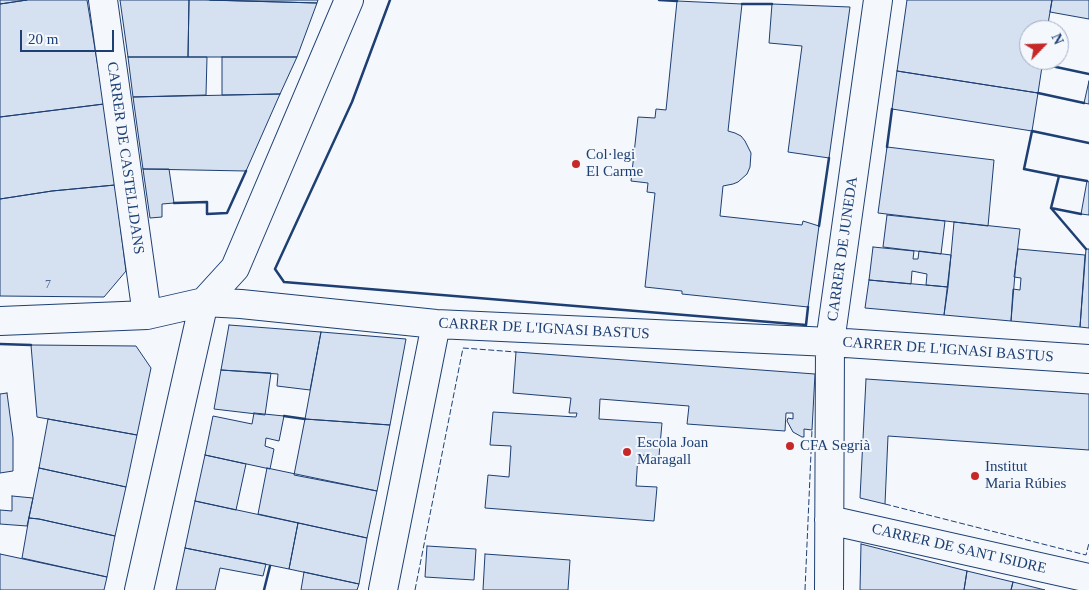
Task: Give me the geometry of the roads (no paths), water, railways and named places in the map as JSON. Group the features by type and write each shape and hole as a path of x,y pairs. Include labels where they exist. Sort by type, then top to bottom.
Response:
{"street":[{"name":"CARRER DE CASTELLDANS","path":"103,0 147,315"},
{"path":"139,590 204,302 235,268 349,0"},
{"name":"CARRER DE JUNEDA","path":"828,590 830,342 878,0"},
{"name":"CARRER DE L'IGNASI BASTUS","path":"0,321 147,315 204,302 241,304 436,324 830,342 1089,359"},
{"path":"383,590 436,324"},
{"name":"CARRER DE SANT ISIDRE","path":"829,520 1089,578"}],"place":[{"name":"Col·legi El Carme","path":"576,164"},
{"name":"CFA Segrià","path":"790,446"},
{"name":"Escola Joan Maragall","path":"627,452"},
{"name":"Institut Maria Rúbies","path":"975,476"}]}
